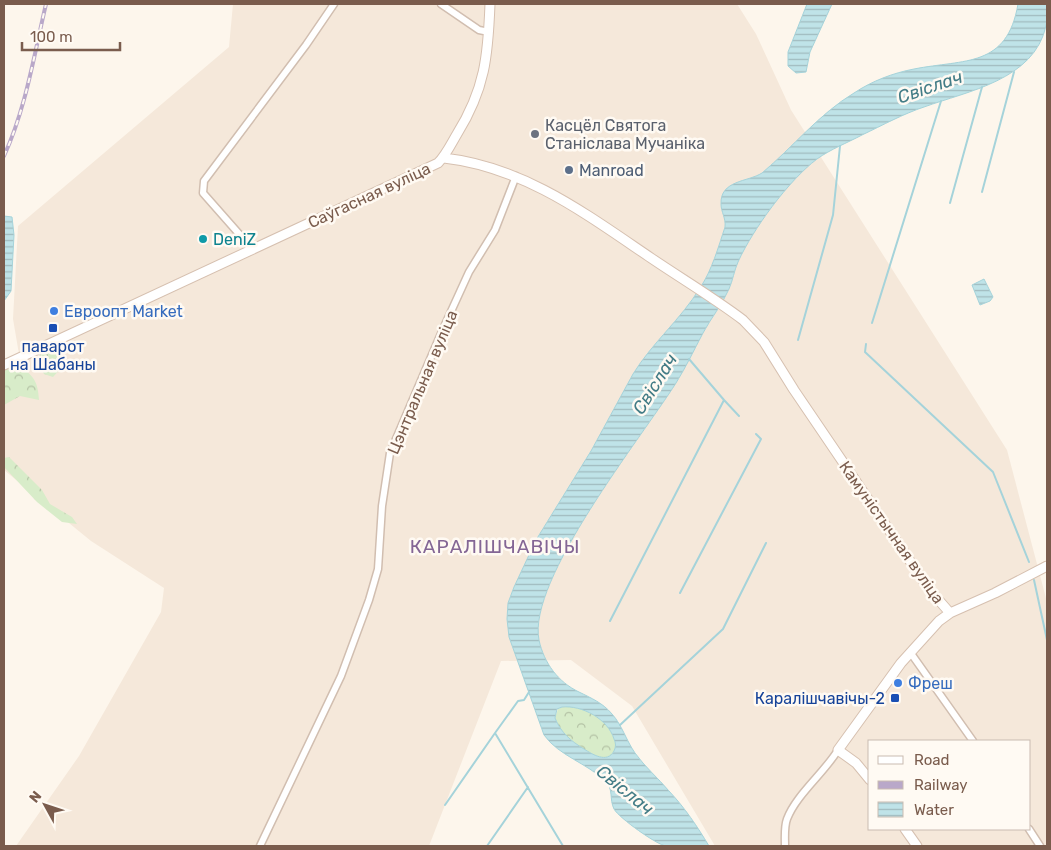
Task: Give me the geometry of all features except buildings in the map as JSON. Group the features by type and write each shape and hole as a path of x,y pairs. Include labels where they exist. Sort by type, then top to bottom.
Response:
{"street":[{"path":"251,250 202,193 204,181 306,46 334,4"},
{"path":"441,4 479,30 488,32"},
{"name":"Саўгасная вуліца","path":"4,364 424,171 444,158 467,118 477,95 485,68 490,4"},
{"path":"444,158 479,164 516,176"},
{"name":"Камуністычная вуліца","path":"516,176 562,198 686,280 735,314 751,328 764,342 804,406 929,589 950,614 934,626 910,652 872,700 828,765 801,797 787,818 785,846"},
{"name":"Цэнтральная вуліца","path":"260,846 341,676 371,593 378,569 382,506 390,453 469,272 495,230 516,176"},
{"path":"950,614 1047,566"},
{"path":"910,652 971,740"},
{"path":"838,750 856,763 868,778"},
{"path":"905,830 917,846"},
{"path":"1030,830 1040,846"}],"shaded area":[{"path":"233,4 737,4 756,34 791,110 1007,450 1047,602 1047,846 715,846 632,706 571,660 501,661 429,846 16,846 79,756 161,612 164,588 91,541 4,470 4,368 20,360 13,319 18,226 229,47"}],"green space":[{"path":"45,349 58,353 65,364 53,377 44,374 36,359"},
{"path":"18,364 34,379 39,400 20,396 4,405 4,371"},
{"path":"9,457 42,490 50,504 72,517 77,524 62,522 37,502 4,467 4,458"},
{"path":"562,707 578,708 586,711 606,725 615,740 615,750 611,755 599,757 579,746 567,736 555,718 558,709"}],"water":[{"path":"807,4 832,4 810,52 806,72 796,73 788,66 788,52"},
{"name":"Свіслач","path":"1018,4 1047,4 1047,23 1039,44 1028,59 1014,71 979,89 908,113 833,149 806,168 772,206 745,249 726,295 706,327 680,377 590,509 551,582 540,614 539,640 548,664 558,677 571,688 601,704 612,714 635,753 680,804 709,846 677,847 661,844 638,830 617,813 614,809 610,787 605,781 590,769 557,749 544,735 509,637 508,603 514,587 536,540 591,451 633,374 684,310 708,274 725,227 721,204 725,190 736,183 762,173 829,111 861,89 875,81 898,73 981,57 994,50 1004,40 1012,25","holes":["570,707 586,711 606,725 615,740 615,750 611,755 599,757 575,743 563,732 555,718 557,709"]},
{"path":"4,216 12,217 14,235 11,291 4,301"},
{"path":"984,279 993,297 990,301 980,305 972,285"}],"waterway":[{"path":"982,192 1014,72"},
{"path":"950,203 982,87"},
{"name":"Свіслач","path":"872,323 941,101"},
{"path":"798,340 833,215 840,146"},
{"path":"866,344 865,352 993,472 1029,562"},
{"name":"Свіслач","path":"610,621 724,400 689,359"},
{"path":"724,400 739,416"},
{"path":"680,593 761,439 756,434"},
{"path":"620,725 723,629 766,543"},
{"path":"1034,580 1047,640"},
{"path":"529,692 524,700 518,701 495,733 563,846"},
{"path":"445,805 495,733"},
{"path":"487,846 528,787"}],"railway":[{"path":"4,156 24,100 46,4"}],"place":[{"name":"Касцёл Святога Станіслава Мучаніка","path":"535,134"},
{"name":"Manroad","path":"569,170"},
{"name":"DeniZ","path":"203,239"},
{"name":"Евроопт Market","path":"54,311"},
{"name":"паварот на Шабаны","path":"53,328"},
{"name":"Фреш","path":"898,683"},
{"name":"Каралішчавічы-2","path":"895,698"}],"district":[{"name":"КАРАЛІШЧАВІЧЫ","path":"495,546"}]}
